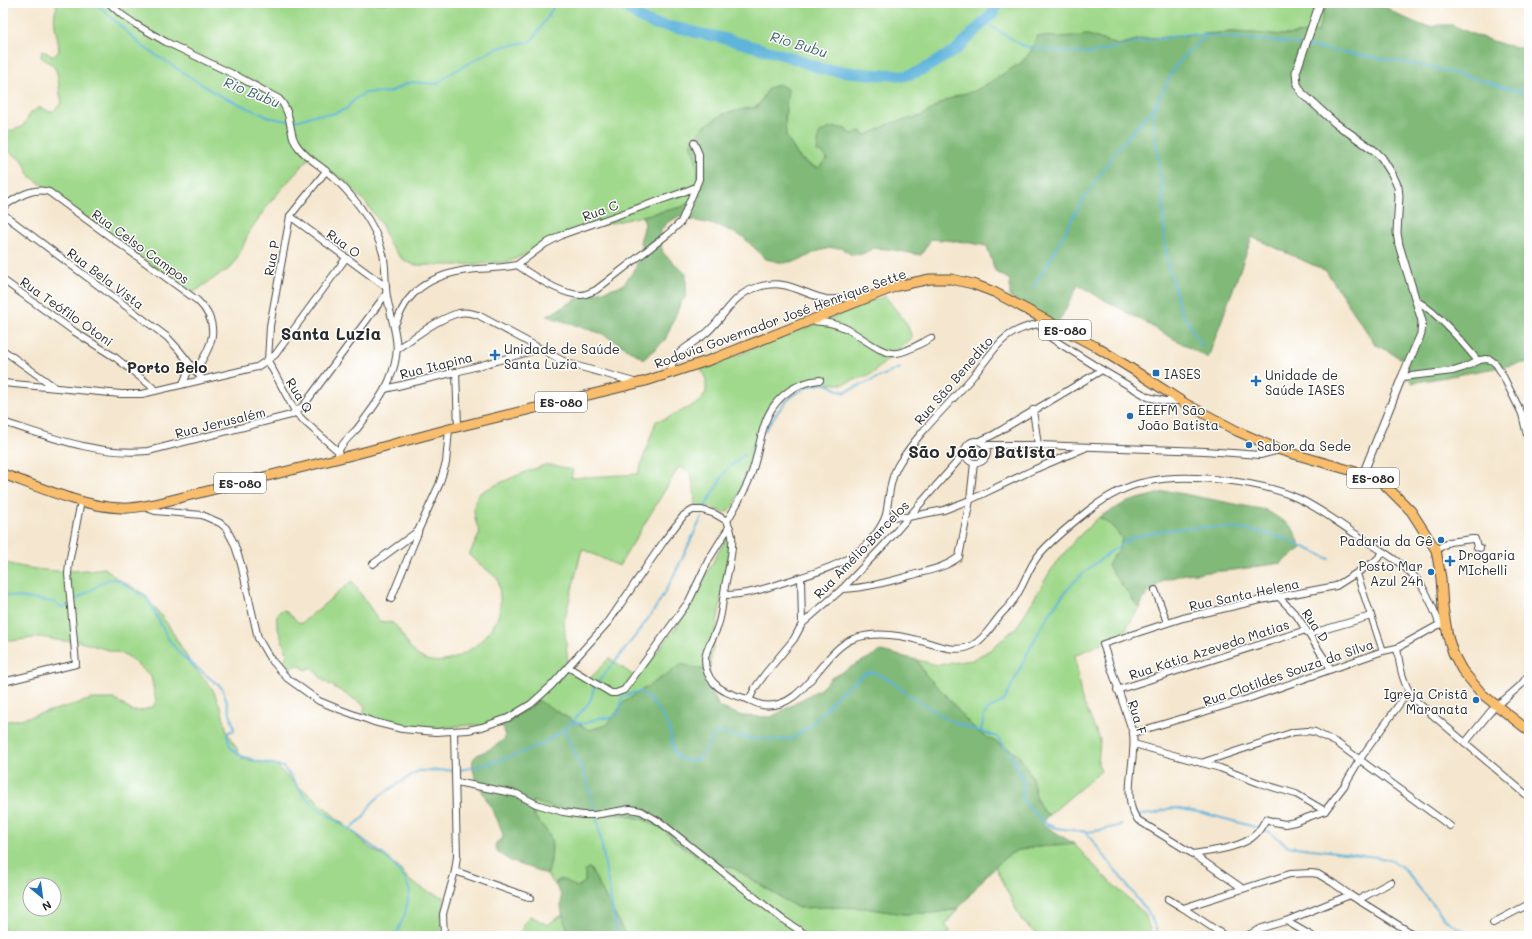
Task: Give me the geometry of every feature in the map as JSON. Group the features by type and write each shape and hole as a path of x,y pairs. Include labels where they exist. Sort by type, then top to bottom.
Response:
{"main road":[{"name":"Rodovia Governador José Henrique Sette","path":"3,474 80,501 111,507 134,508 338,455 454,428 670,374 728,353 859,300 892,288 930,279 951,279 973,284 994,292 1040,321 1098,348 1181,401 1237,431 1280,450"},
{"name":"ES-080","path":"1280,450 1363,474 1378,480 1411,511 1436,550 1441,578 1442,623 1453,654 1462,670 1475,687 1495,706 1529,731"}],"street":[{"path":"109,3 135,24 166,42 237,76 279,99 284,104 288,112 294,139 299,148 326,171 359,206 372,228 383,253 386,268 386,294 398,348 394,365 385,389 338,455"},
{"path":"1320,3 1296,72 1297,84 1302,93 1335,123 1379,155 1396,180 1399,196 1397,233 1399,245 1422,321 1421,334 1363,474"},
{"path":"394,327 409,299 433,279 459,270 509,267 517,265 534,276 569,293 582,295 590,293 642,255 677,226 683,218 699,179 700,160 694,143"},
{"name":"Rua P","path":"268,361 270,326 290,216 326,171"},
{"name":"Rua C","path":"517,265 541,247 564,234 696,187"},
{"name":"Rua Celso Campos","path":"3,207 31,191 40,190 49,192 198,301 210,317 212,338 208,351 192,368"},
{"name":"Rua Bela Vista","path":"3,214 167,337 202,379"},
{"name":"Rua O","path":"290,216 386,286"},
{"path":"3,383 126,394 142,394 257,367 275,355 346,258"},
{"name":"Rua Teófilo Otoni","path":"3,280 75,332 122,363 156,390"},
{"path":"670,374 671,366 682,349 712,328 740,296 751,290 775,285 783,285 823,298 836,300 847,298 859,300"},
{"name":"Rua Jerusalém","path":"3,422 66,442 106,451 132,452 148,451 277,420 296,413 304,405 386,294"},
{"path":"1417,301 1425,306 1458,338 1478,361"},
{"path":"398,348 443,320 463,313 478,314 567,363 638,383"},
{"path":"808,321 832,323 840,326 878,348 892,353 903,352 931,338"},
{"path":"1040,321 1051,338 1148,397 1166,401 1181,401"},
{"name":"Rua São Benedito","path":"724,595 747,594 801,578 834,566 857,553 874,536 886,516 892,478 906,452 964,387 1003,338 1017,330 1040,321"},
{"name":"Rua Itapina","path":"385,389 456,372 540,349"},
{"path":"3,350 54,387"},
{"path":"1402,377 1452,371 1478,361 1486,359 1491,360 1496,364 1501,372 1522,414 1529,444"},
{"name":"Rua Q","path":"268,361 296,413 338,455"},
{"path":"184,384 192,368"},
{"path":"982,443 1102,370"},
{"path":"391,599 418,531 439,484 446,463 454,428 456,372"},
{"path":"820,380 801,383 792,388 783,395 768,413 764,423 752,474 727,520 732,536 731,551 720,622 706,654 705,663 712,681 719,688 737,696 761,705 770,705 788,700 805,686 839,648 856,638 874,634 922,641 948,649 972,645 985,635 1013,602 1032,565 1043,551 1087,512 1108,497 1133,485 1167,479 1226,480 1273,489 1298,498 1316,507 1410,572 1420,583 1442,623"},
{"path":"1034,410 1038,445"},
{"path":"982,443 987,452 983,461 974,463 966,458 964,454 967,445 970,442 1260,454 1280,450"},
{"path":"886,516 908,517 944,510 970,500 1033,470 1087,448"},
{"name":"Rua Amélio Barcelos","path":"749,700 765,674 794,639 802,624 842,589 885,544 964,454"},
{"path":"842,589 866,588 878,585 946,566 956,560 961,554 970,500 974,463"},
{"path":"3,682 76,664 69,582 69,563 80,501"},
{"path":"143,506 155,511 202,514 216,520 226,528 238,553 258,638 263,649 287,678 309,694 336,708 384,725 420,731 454,731 482,727 508,718 531,704 541,696 568,667 617,611 664,541 684,515 693,510 702,510 727,520"},
{"path":"568,667 612,693 624,690 688,601 709,559 729,527"},
{"path":"373,564 418,531"},
{"path":"1436,550 1449,542 1472,538 1475,539 1478,547 1480,548"},
{"name":"Rua Santa Helena","path":"1103,644 1168,622 1278,596 1332,587 1357,574 1374,562 1383,553"},
{"path":"1357,574 1383,651"},
{"path":"801,578 802,624"},
{"path":"1155,590 1168,622"},
{"name":"Rua D","path":"1278,596 1292,610 1308,632 1331,669"},
{"name":"Rua Kátia Azevedo Matias","path":"1117,690 1308,632 1371,616"},
{"name":"Rua Clotildes Souza da Silva","path":"1133,733 1247,699 1383,651 1396,648 1442,623"},
{"name":"Rua F","path":"1103,644 1117,690 1133,733 1134,744 1130,799 1132,811 1138,820 1193,854"},
{"path":"1396,648 1400,669 1408,692 1424,709 1529,797"},
{"path":"1465,743 1495,706 1521,685 1529,674"},
{"path":"1193,854 1224,848 1244,842 1255,836 1266,819 1285,824 1325,811 1344,786 1360,759 1408,692"},
{"path":"444,936 443,914 455,871 458,844 454,731"},
{"path":"1202,763 1301,731 1315,732 1326,737 1360,759 1450,826"},
{"path":"1134,744 1220,768 1259,783 1296,794 1325,811"},
{"path":"456,782 517,794 536,804 563,812 583,815 603,814 630,809 641,811 660,822 782,919 808,936"},
{"path":"1193,854 1242,888"},
{"path":"455,871 531,898"},
{"path":"1184,908 1242,888 1290,874 1312,873 1333,883 1416,936"},
{"path":"1358,900 1391,882"},
{"path":"1246,936 1262,928 1286,921 1350,895"},
{"path":"1168,899 1225,936"},
{"path":"1493,922 1529,904"},
{"path":"1286,921 1312,936"}],"green space":[{"path":"55,3 1326,3 1318,32 1287,35 1232,32 1141,39 1118,45 1088,35 1060,37 1037,36 1031,51 1022,62 992,81 975,91 959,95 939,104 921,116 892,123 867,135 860,131 852,134 848,133 817,152 823,153 827,159 818,168 802,159 790,146 785,135 786,109 764,95 758,104 754,107 748,108 698,169 698,196 682,207 576,231 508,262 461,265 414,265 402,259 389,244 382,225 366,203 345,181 309,158 271,201 249,232 241,251 231,268 194,292 186,290 30,176 23,161 3,147 3,133 22,127 31,113 38,108 42,108 50,112 54,111 62,102 56,70 52,64 41,57 42,51 54,56 59,51 54,17 57,7"},
{"path":"1326,3 1380,3 1398,15 1421,25 1431,27 1439,25 1452,25 1475,35 1505,45 1529,49 1529,362 1412,383 1405,371 1409,363 1375,344 1326,271 1252,237 1208,358 1078,285 1058,324 1010,297 1010,280 995,271 987,246 965,242 931,239 921,255 874,248 862,254 852,255 841,248 830,248 815,252 801,260 783,263 766,259 743,237 720,226 678,217 668,222 661,230 660,241 663,253 686,274 686,297 681,302 665,340 644,359 603,334 547,316 577,299 623,285 635,269 642,248 640,242 645,224 642,216 682,207 698,196 698,169 691,142 703,127 723,114 758,106 769,88 778,84 788,89 785,117 786,136 800,159 811,166 818,168 827,159 823,153 817,152 819,134 832,128 838,128 846,129 848,133 852,134 860,131 867,135 892,123 921,116 947,100 975,91 1022,62 1031,51 1037,36 1060,37 1088,35 1118,45 1141,39 1232,32 1287,35 1318,32"},
{"path":"885,296 907,324 912,338 872,374 843,384 808,383 789,393 766,413 735,505 725,513 707,507 695,507 694,486 689,471 679,467 619,566 582,549 564,622 568,665 587,682 609,658 637,678 678,625 729,533 730,547 709,671 624,702 607,725 589,730 539,701 528,709 502,722 488,726 471,725 436,728 401,726 363,716 364,705 324,681 311,667 306,670 298,665 294,666 288,672 281,666 287,655 277,626 277,615 280,611 285,610 298,622 302,623 352,581 379,621 393,623 417,655 432,661 443,661 465,653 485,637 492,628 499,614 500,604 498,579 469,555 480,533 476,524 474,513 476,498 479,494 500,483 545,465 573,470 571,478 638,474 656,421 665,419 700,402 706,392 706,379 701,370"},
{"path":"1168,491 1266,510 1292,527 1302,548 1281,563 1234,570 1185,574 1164,580 1146,595 1139,608 1108,566 1111,559 1119,550 1122,538 1111,525 1099,517 1127,502"},
{"path":"1099,517 1111,525 1122,538 1119,550 1111,559 1108,566 1139,608 1123,634 1075,655 1081,697 1100,740 1098,764 1101,771 1049,815 1043,811 1037,800 1032,778 1018,755 981,734 970,724 942,691 925,674 917,660 938,665 972,660 990,650 1017,627 1051,570 1075,540"},
{"path":"3,562 28,568 54,571 79,571 105,568 115,577 144,594 169,626 191,664 212,688 221,708 227,732 243,759 275,764 297,786 313,797 370,848 385,857 400,869 410,881 429,892 445,898 441,917 441,936 3,936 3,722 25,718 93,699 114,699 132,711 140,711 153,707 156,701 151,676 126,655 77,641 62,641 40,637 12,641 3,638"},
{"path":"881,651 917,660 925,674 942,691 970,724 981,734 1018,755 1032,778 1037,800 1043,811 1049,815 1041,823 1074,844 1033,847 1018,850 1012,853 991,870 958,909 933,913 903,914 865,908 798,908 732,867 706,862 675,842 665,830 644,820 626,815 571,814 533,801 533,813 546,830 551,840 552,848 550,867 547,875 540,871 512,862 500,854 495,848 496,843 503,838 501,829 474,774 472,765 474,758 494,747 505,738 502,722 528,709 539,701 589,730 607,725 624,702 682,664 709,671 713,694 719,707 742,716 771,717 820,689 831,678"},
{"path":"532,801 611,814 626,815 644,820 665,830 675,842 706,862 732,867 798,908 865,908 903,914 933,913 958,909 945,925 951,932 945,936 626,936 590,868 586,871 585,882 577,887 559,879 556,882 556,886 547,875 550,867 552,848 551,840 546,830 533,813"},
{"path":"1074,844 1104,876 1145,914 1152,936 1039,936 1022,921 995,867 1018,850 1033,847"},
{"path":"590,868 626,936 572,936 568,929 562,914 561,897 556,886 556,882 559,880 564,880 577,887 585,882 585,871"},
{"path":"563,915 567,928 572,936 520,936 524,923 530,916 548,925"}],"waterway":[{"name":"Rio Bubu","path":"96,3 142,46 215,93 268,117 287,121 299,120 315,115 332,114 346,109 355,99 365,93 390,92 413,82 437,84 448,75 493,50 504,46 528,42 533,39 555,3"},
{"name":"Rio Bubu","path":"621,3 640,18 653,24 719,37 787,56 822,69 904,76 922,70 956,50 993,13 999,3"},
{"path":"984,22 1027,47 1064,52 1093,53 1132,43 1189,34 1284,42 1430,67 1529,94"},
{"path":"1033,288 1078,208 1115,152 1156,104 1175,67 1185,55 1206,36"},
{"path":"1156,106 1154,116 1155,136 1163,194 1164,232 1167,261 1180,310 1203,347"},
{"path":"765,431 782,406 797,392 806,387 826,384 845,392 900,368"},
{"path":"750,450 757,442"},
{"path":"705,507 726,470 744,455"},
{"path":"598,682 621,655 663,596 702,517"},
{"path":"981,731 983,718 986,711 1004,701 1040,631 1056,604 1066,591 1091,567 1132,538 1149,533 1185,528 1204,527 1241,529 1283,538 1329,559"},
{"path":"72,602 108,579 118,580 147,598 169,640 181,655 222,688 234,727 234,730 229,732 227,735 231,748 239,755 259,762 283,767 303,795 314,806 348,828 390,860 405,879 410,891 405,913 396,936"},
{"path":"3,595 54,602 63,608 69,604"},
{"path":"573,722 584,724 598,718 611,718 619,712 623,697 641,692 660,712 666,722 670,731 674,752 677,756 687,761 693,761 698,759 704,753 716,732 754,739 781,740 794,738 814,722 838,695 864,674 869,672 885,677 910,696 947,719 997,737 1010,753 1024,783 1022,796 1023,800 1033,812 1047,824 1056,828 1087,832 1122,825"},
{"path":"460,770 476,767 527,751 558,734 571,723 589,703 594,686"},
{"path":"564,729 586,778 596,814"},
{"path":"350,829 364,817 371,804 382,794 418,771 454,770"},
{"path":"1138,815 1154,814 1167,809 1175,808 1203,813 1259,828"},
{"path":"597,817 617,936"},
{"path":"1262,829 1271,833 1288,846 1390,860 1402,867 1445,919 1458,928 1475,936"},
{"path":"1085,831 1150,915 1159,936"}],"place":[{"name":"Unidade de Saúde Santa Luzia","path":"495,355"},
{"name":"IASES","path":"1156,373"},
{"name":"Unidade de Saúde IASES","path":"1256,381"},
{"name":"EEEFM São João Batista","path":"1130,416"},
{"name":"Sabor da Sede","path":"1249,445"},
{"name":"Padaria da Gê","path":"1441,540"},
{"name":"Drogaria MIchelli","path":"1450,561"},
{"name":"Posto Mar Azul 24h","path":"1431,572"},
{"name":"Igreja Cristã Maranata","path":"1476,700"}],"district":[{"name":"Santa Luzia","path":"331,333"},
{"name":"Porto Belo","path":"167,367"},
{"name":"São João Batista","path":"982,451"}]}
